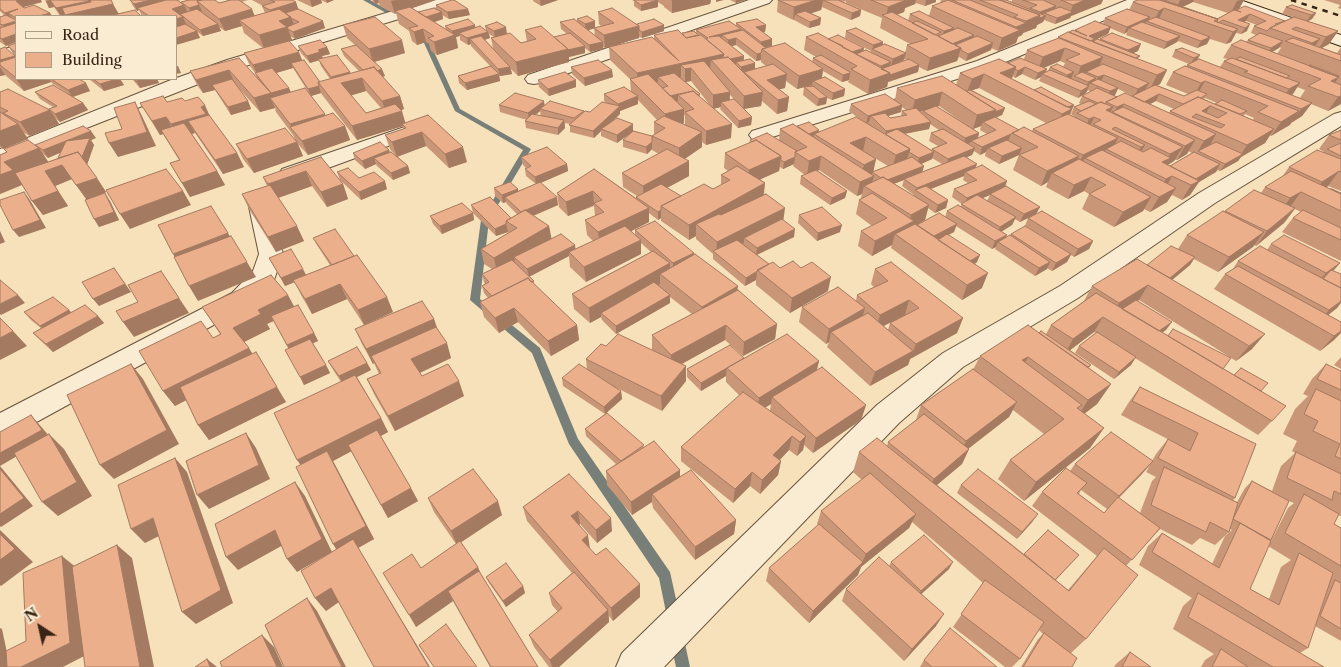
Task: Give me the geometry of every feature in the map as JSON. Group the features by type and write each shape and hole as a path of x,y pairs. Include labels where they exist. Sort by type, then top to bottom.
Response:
{"street":[{"path":"0,156 232,64 376,23 446,0"},
{"path":"534,79 764,0"},
{"path":"759,135 983,65 1140,0"},
{"path":"1225,0 1341,41"},
{"path":"0,56 15,51"},
{"path":"643,661 888,414 953,360 1069,292 1207,198 1341,118"},
{"path":"0,427 242,299 265,274 271,254 258,203 261,189 290,174 423,126"}],"building":[{"path":"0,0 21,0 16,1 24,8 34,5 50,13 43,15 15,15 15,17 8,13 18,9 5,13 0,9"},
{"path":"50,0 88,0 89,1 56,8"},
{"path":"90,0 111,0 113,4 65,15 62,8 91,2"},
{"path":"130,0 151,0 134,4"},
{"path":"166,0 177,0 184,5 172,9 183,17 178,18 178,15 148,15 137,8"},
{"path":"202,0 197,1 199,5 189,8 181,2"},
{"path":"215,0 219,3 239,0 252,9 219,19 197,1"},
{"path":"271,0 292,0 296,2 270,10 262,6 275,2"},
{"path":"452,0 468,9 447,12 436,5"},
{"path":"634,0 658,0 641,5"},
{"path":"778,0 816,0 794,7"},
{"path":"823,0 838,0 861,10 852,13"},
{"path":"871,0 906,0 888,7"},
{"path":"948,0 1020,30 1002,38 932,6"},
{"path":"952,0 970,0 1026,23 1016,27"},
{"path":"980,0 1000,0 1040,15 1026,21 1014,17 1018,15"},
{"path":"1000,0 1006,0 1046,16 1039,18 1040,15"},
{"path":"1023,0 1043,0 1056,6 1040,12 1030,8 1037,5"},
{"path":"1061,0 1085,0 1073,5"},
{"path":"1137,0 1160,0 1218,19 1214,21 1238,29 1233,32 1164,8 1159,11 1133,2"},
{"path":"1160,0 1164,0 1206,15"},
{"path":"1292,5 1316,13 1311,15 1286,7"},
{"path":"1245,6 1285,21 1275,24 1267,31 1254,26 1266,21 1250,14 1238,20 1250,24 1245,28 1223,20 1218,23 1217,19 1234,10 1241,12 1236,10"},
{"path":"410,7 455,35 434,42 428,38 434,36 423,29 414,32 409,28 418,26 395,11"},
{"path":"1060,7 1073,12 1057,18 1044,13"},
{"path":"434,8 442,12 426,17 418,12"},
{"path":"612,8 639,26 604,35 594,28 614,23 598,12"},
{"path":"197,9 218,24 200,30 180,14"},
{"path":"279,9 291,17 279,21 287,27 259,35 239,20"},
{"path":"298,9 323,21 293,32 287,27 299,22 285,13"},
{"path":"1127,9 1150,17 1127,27 1105,18"},
{"path":"135,10 140,15 113,15"},
{"path":"805,11 821,18 810,22 795,14"},
{"path":"919,11 954,28 944,31 910,14"},
{"path":"892,12 961,48 930,58 907,45 928,39 882,15"},
{"path":"6,15 15,21 3,25 0,24 0,17"},
{"path":"587,16 595,21 585,24 577,19"},
{"path":"375,17 402,40 369,49 343,25"},
{"path":"1156,17 1210,37 1201,41 1146,21"},
{"path":"1294,17 1338,31 1326,37 1296,27 1292,29 1320,39 1312,43 1270,28"},
{"path":"468,19 475,25 452,31 445,26"},
{"path":"574,19 603,42 589,45 560,22"},
{"path":"654,19 664,25 642,32 639,30 637,24"},
{"path":"757,19 766,25 756,27 772,39 761,42 736,23"},
{"path":"729,21 741,29 709,37 719,36 744,56 730,59 723,57 724,54 706,39 708,38 696,30"},
{"path":"917,21 941,32 935,35 912,23"},
{"path":"1095,21 1111,27 1089,36 1095,39 1090,41 1069,32 1073,30 1087,36 1075,30"},
{"path":"497,22 506,27 494,31 485,26"},
{"path":"1142,22 1180,36 1167,42 1129,28"},
{"path":"15,23 15,34 2,39 0,38 0,28"},
{"path":"185,24 197,31 178,37 178,26"},
{"path":"480,26 488,32 467,38 459,33"},
{"path":"541,26 568,49 516,62 491,38 510,33 521,43 536,39 525,30"},
{"path":"856,28 883,42 873,45 846,31"},
{"path":"958,28 974,35 952,44 938,36"},
{"path":"678,30 686,38 701,35 724,54 637,73 609,47 652,37 679,61 654,35"},
{"path":"743,30 766,48 762,49 761,53 757,54 736,38 728,40 722,35"},
{"path":"694,31 698,35 686,38 682,33"},
{"path":"1068,32 1167,70 1157,75 1058,37"},
{"path":"570,33 585,46 568,50 554,37"},
{"path":"818,33 890,73 870,80 851,69 857,66 806,37"},
{"path":"1112,33 1141,44 1128,50 1100,39"},
{"path":"1260,33 1283,41 1271,48 1248,40"},
{"path":"838,35 864,48 852,52 828,39"},
{"path":"481,36 510,67 498,69 470,39"},
{"path":"977,36 993,43 968,54 955,45"},
{"path":"1059,38 1103,57 1081,66 1066,60 1080,54 1065,48 1043,57 1027,50"},
{"path":"1293,38 1341,55 1341,61 1285,41"},
{"path":"1097,39 1140,56 1135,58 1093,42"},
{"path":"320,40 327,47 318,50 320,52 307,56 298,46"},
{"path":"1241,40 1339,77 1331,81 1341,85 1341,96 1338,97 1308,86 1321,79 1231,45"},
{"path":"289,41 299,52 253,65 244,53"},
{"path":"15,43 15,52 8,46"},
{"path":"785,43 823,69 799,76 762,49"},
{"path":"885,44 906,53 893,59 872,49"},
{"path":"356,45 382,69 377,71 374,67 363,70 341,49"},
{"path":"5,47 15,56 0,60 0,49"},
{"path":"1182,48 1200,55 1194,58 1175,50"},
{"path":"866,50 891,62 881,66 856,54"},
{"path":"337,55 350,72 331,77 318,59"},
{"path":"821,55 850,73 843,75 813,58"},
{"path":"15,57 15,77 0,65 0,62"},
{"path":"728,57 763,92 744,96 711,60"},
{"path":"1240,57 1290,76 1286,78 1236,59"},
{"path":"239,58 271,93 254,98 229,70 196,80 190,71"},
{"path":"1020,58 1047,69 1038,73 1025,67 1018,71 1015,69 1016,67 1008,63"},
{"path":"1232,58 1300,83 1289,89 1244,72 1248,71 1224,61"},
{"path":"750,59 755,63 741,67 736,62"},
{"path":"909,59 919,65 890,75 890,73 881,69"},
{"path":"999,59 1016,67 1000,73 1072,109 1062,114 984,74 972,79 960,73"},
{"path":"1199,59 1312,103 1301,109 1187,65"},
{"path":"304,60 320,82 318,82 319,86 308,89 291,63"},
{"path":"598,60 612,70 584,78 571,67"},
{"path":"704,61 730,92 713,95 691,68 685,69 681,65"},
{"path":"773,64 787,74 767,80 789,97 778,100 744,72"},
{"path":"1057,64 1074,72 1067,75 1050,67"},
{"path":"1103,64 1149,83 1138,89 1104,75 1098,77 1086,72"},
{"path":"1310,65 1339,76 1309,66"},
{"path":"491,66 499,74 465,83 458,76"},
{"path":"1185,66 1299,111 1281,122 1258,112 1268,106 1205,81 1201,83 1173,72"},
{"path":"374,67 400,96 382,101 362,78 341,83 366,113 395,104 402,111 352,126 318,82"},
{"path":"272,68 289,88 271,93 255,73"},
{"path":"1050,70 1089,86 1081,91 1042,74"},
{"path":"565,72 576,80 548,89 538,80"},
{"path":"1082,72 1096,78 1088,82 1074,76"},
{"path":"674,73 700,94 698,95 693,91 670,96 662,88 668,86 658,77"},
{"path":"648,74 684,109 665,114 630,79"},
{"path":"942,76 996,110 977,115 942,92 915,100 897,88"},
{"path":"825,77 845,89 833,93 813,81"},
{"path":"232,79 248,101 228,107 212,85"},
{"path":"1098,79 1118,88 1110,91 1090,83"},
{"path":"53,80 81,80 86,83 68,90"},
{"path":"94,80 114,80 100,84"},
{"path":"53,85 83,103 55,114 49,109 57,106 35,92"},
{"path":"1155,85 1184,96 1197,90 1207,94 1183,104 1159,94 1144,102 1132,96"},
{"path":"813,86 827,97 819,99 804,87"},
{"path":"624,87 638,96 618,104 604,94"},
{"path":"1041,87 1074,105 1067,107 1034,90"},
{"path":"305,88 325,114 290,124 270,98"},
{"path":"1097,88 1117,97 1105,104 1082,96"},
{"path":"8,89 50,110 20,122 3,113 8,111 0,107 0,92"},
{"path":"970,90 1005,108 995,112 996,110 966,91"},
{"path":"693,91 732,124 706,131 685,112 694,109 678,95"},
{"path":"515,93 544,101 528,113 499,105"},
{"path":"1125,93 1216,134 1204,141 1124,104 1117,107 1106,102"},
{"path":"885,94 902,105 868,116 851,104"},
{"path":"163,96 167,102 182,98 185,101 198,97 205,105 201,107 206,114 171,124 166,117 152,121 140,103"},
{"path":"1198,97 1274,129 1247,145 1170,111","holes":["1210,106 1227,113 1218,118 1202,111","1196,114 1225,125 1221,128 1192,117"]},
{"path":"734,99 752,117 739,121 721,102"},
{"path":"1222,100 1247,111 1240,114 1215,104"},
{"path":"550,101 584,111 574,118 540,109"},
{"path":"1089,101 1096,104 1081,111 1074,107"},
{"path":"135,102 147,132 109,143 105,133 122,129 114,108"},
{"path":"602,102 620,106 593,131 569,125 585,111 590,112"},
{"path":"1101,102 1113,107 1106,110 1183,147 1170,154 1115,127 1112,129 1145,145 1141,147 1093,124 1101,120 1094,117 1089,119 1077,113"},
{"path":"936,106 979,133 965,138 923,111"},
{"path":"1123,107 1195,140 1185,146 1112,112"},
{"path":"916,108 931,122 886,131 871,116 885,113 890,118 907,115 902,111"},
{"path":"0,112 18,124 0,131"},
{"path":"333,113 345,126 302,141 290,127"},
{"path":"532,114 564,120 558,128 525,121"},
{"path":"1068,114 1118,138 1083,155 1033,129"},
{"path":"209,115 237,153 215,160 188,121"},
{"path":"428,115 463,147 445,154 422,132 392,142 385,135 406,128 402,124"},
{"path":"664,116 702,132 679,148 652,136 665,128 654,122"},
{"path":"856,117 910,149 896,155 866,137 850,143 876,159 864,165 814,134"},
{"path":"995,117 1019,130 982,147 971,141 996,130 983,122"},
{"path":"617,118 633,124 617,135 601,129"},
{"path":"809,122 819,130 809,134 797,126"},
{"path":"184,123 217,171 182,183 170,163 180,160 161,130"},
{"path":"793,124 874,176 860,182 821,156 809,161 795,152 807,147 780,129"},
{"path":"83,126 91,131 43,150 35,145"},
{"path":"1024,127 1079,156 1047,171 1019,155 1038,147 1012,133"},
{"path":"285,128 297,142 247,159 236,144"},
{"path":"897,129 934,152 919,158 909,152 910,149 885,134"},
{"path":"943,129 975,148 948,159 932,149 947,143 931,133"},
{"path":"1341,130 1341,140 1329,135"},
{"path":"633,131 652,136 652,142 646,147 623,140"},
{"path":"767,133 797,151 795,152 795,157 784,162 781,160 781,156 756,140 752,142 750,140"},
{"path":"90,138 82,157 78,152 58,158 66,141"},
{"path":"28,140 39,148 4,162 13,170 0,175 0,155 7,152 4,149"},
{"path":"756,140 781,156 749,170 725,153"},
{"path":"1007,140 1022,148 1002,156 988,148"},
{"path":"1121,141 1143,152 1151,148 1171,158 1162,162 1199,181 1191,185 1172,176 1166,179 1106,149"},
{"path":"380,142 389,150 362,161 353,153"},
{"path":"1216,142 1243,154 1225,164 1198,151"},
{"path":"1341,143 1341,156 1327,149"},
{"path":"547,147 567,164 535,177 525,169 531,166 521,157"},
{"path":"667,149 689,161 643,186 622,173"},
{"path":"1102,150 1176,188 1159,197 1085,158"},
{"path":"1317,150 1341,159 1341,172 1339,171 1322,182 1289,167"},
{"path":"78,152 97,178 76,185 62,165 45,171 58,191 32,201 15,173"},
{"path":"391,152 408,166 391,173 374,158"},
{"path":"1194,152 1220,164 1196,179 1170,166"},
{"path":"964,156 977,164 917,188 904,179"},
{"path":"321,157 343,184 321,192 306,171 268,184 263,177"},
{"path":"912,157 924,166 887,180 872,172"},
{"path":"1079,159 1151,197 1123,212 1089,194 1106,185 1091,177 1074,185 1052,173"},
{"path":"982,165 1007,181 967,198 954,189 977,180 965,172"},
{"path":"737,166 765,183 689,225 661,206 704,184 713,189 730,180 721,175"},
{"path":"348,168 359,178 374,172 385,181 359,192 337,172"},
{"path":"166,169 183,191 120,214 106,190"},
{"path":"594,169 649,208 598,232 585,220 604,212 594,203 602,200 593,191 566,202 557,193"},
{"path":"816,170 847,191 832,198 801,176"},
{"path":"1291,171 1341,194 1341,211 1301,192 1290,198 1265,187"},
{"path":"883,177 929,205 911,215 864,186"},
{"path":"510,182 518,189 502,195 494,188"},
{"path":"540,182 557,197 521,212 505,197"},
{"path":"661,184 681,196 661,206 661,210 658,212 636,197"},
{"path":"270,185 297,226 268,237 242,194"},
{"path":"926,186 948,200 938,205 915,190"},
{"path":"1006,186 1040,207 1024,214 990,194"},
{"path":"1254,190 1295,208 1267,231 1225,211"},
{"path":"24,192 40,220 13,230 0,205 0,200"},
{"path":"105,193 114,212 94,219 85,200"},
{"path":"872,193 914,221 875,241 861,231 887,218 859,200"},
{"path":"766,194 785,208 717,242 696,224 719,214 721,215"},
{"path":"977,195 1016,217 1000,227 961,204"},
{"path":"490,197 511,218 506,221 506,224 495,229 471,205"},
{"path":"462,203 473,213 440,226 430,216"},
{"path":"958,205 1007,235 995,241 947,211"},
{"path":"211,206 228,233 173,254 158,225"},
{"path":"822,207 842,225 818,233 799,215"},
{"path":"525,210 549,226 494,258 481,249 517,228 506,221"},
{"path":"1303,210 1341,228 1341,240 1293,218"},
{"path":"1042,211 1093,241 1078,249 1028,218"},
{"path":"1223,211 1264,232 1229,257 1187,235"},
{"path":"939,213 957,224 934,236 917,225"},
{"path":"782,219 795,229 757,248 744,238"},
{"path":"655,221 694,253 673,263 635,230"},
{"path":"915,224 988,273 967,285 895,234"},
{"path":"625,226 641,240 584,267 569,252"},
{"path":"1025,226 1071,254 1056,263 1011,234"},
{"path":"335,229 354,256 332,265 313,238"},
{"path":"561,234 575,245 527,269 514,257"},
{"path":"947,234 980,255 970,261 938,240"},
{"path":"1010,235 1050,262 1039,268 998,242"},
{"path":"1284,235 1340,263 1326,273 1271,244"},
{"path":"231,236 247,262 189,286 174,257"},
{"path":"737,240 769,264 746,278 713,251"},
{"path":"1171,246 1195,257 1170,278 1147,265"},
{"path":"1260,246 1341,288 1341,301 1329,310 1238,261"},
{"path":"291,249 303,269 281,278 269,258"},
{"path":"653,251 670,263 589,308 572,294"},
{"path":"695,254 738,286 702,307 660,274"},
{"path":"357,255 387,297 358,310 340,284 305,299 293,280"},
{"path":"1137,259 1265,334 1249,346 1148,285 1119,303 1092,286"},
{"path":"512,260 534,281 531,282 528,278 492,296 482,286 489,282 482,274"},
{"path":"793,261 801,268 812,262 831,277 792,298 757,270 773,262 780,268"},
{"path":"891,262 963,318 916,344 890,323 919,308 909,300 880,315 857,295 888,281 875,269"},
{"path":"1238,266 1341,322 1341,331 1334,336 1225,274"},
{"path":"114,268 125,284 93,299 82,282"},
{"path":"1331,270 1341,274 1341,288 1323,279"},
{"path":"161,271 179,298 123,322 116,311 138,302 128,285"},
{"path":"271,275 288,295 258,310 261,314 233,328 249,348 163,391 139,351 201,321 213,338 221,334 202,307"},
{"path":"528,278 577,325 548,341 514,308 495,318 480,302"},
{"path":"0,280 18,295 0,304"},
{"path":"654,282 670,295 616,326 601,313"},
{"path":"838,287 865,308 829,329 802,307"},
{"path":"738,290 777,324 744,342 726,325 671,355 652,335"},
{"path":"1096,293 1286,406 1272,421 1103,317 1073,339 1051,325"},
{"path":"53,297 69,310 40,326 24,312"},
{"path":"1136,300 1172,322 1159,331 1122,309"},
{"path":"422,301 434,319 366,349 355,329"},
{"path":"85,305 98,316 46,344 33,333"},
{"path":"298,305 314,333 287,345 271,316"},
{"path":"868,313 913,351 875,372 831,332"},
{"path":"0,318 13,331 0,338"},
{"path":"1028,325 1111,384 1088,400 1028,357 1022,360 1082,405 1077,408 1104,428 1036,482 1010,460 1064,419 980,356"},
{"path":"436,327 447,343 411,359 422,376 448,364 459,381 388,416 367,379 381,373 371,356"},
{"path":"1173,329 1231,358 1223,369 1168,336"},
{"path":"1041,331 1091,365 1088,367 1039,333"},
{"path":"1097,332 1136,357 1119,372 1079,346"},
{"path":"618,334 686,366 661,396 586,359 601,344 606,346"},
{"path":"787,334 819,361 759,398 727,368"},
{"path":"310,339 326,365 300,377 285,350"},
{"path":"730,345 744,358 701,383 687,369"},
{"path":"357,347 367,363 339,376 328,361"},
{"path":"256,352 277,387 198,425 180,387"},
{"path":"131,364 167,430 100,465 67,395"},
{"path":"579,364 621,391 604,407 562,378"},
{"path":"1326,364 1341,371 1341,390 1317,379"},
{"path":"822,367 866,405 816,438 772,397"},
{"path":"1241,368 1268,383 1261,391 1234,375"},
{"path":"973,369 1017,402 966,441 921,405"},
{"path":"355,375 381,418 297,460 274,413"},
{"path":"1140,387 1256,444 1235,498 1158,458 1168,439 1190,451 1198,433 1132,401"},
{"path":"1316,389 1341,401 1341,459 1335,456 1340,444 1313,431 1318,421 1304,414"},
{"path":"743,392 806,436 800,442 792,436 773,455 781,461 762,480 752,472 735,489 681,447"},
{"path":"607,413 644,445 621,461 585,429"},
{"path":"924,414 969,449 934,479 888,442"},
{"path":"31,415 42,430 0,453 0,432"},
{"path":"377,430 411,488 381,505 348,445"},
{"path":"1111,432 1153,461 1119,496 1075,464"},
{"path":"246,433 259,465 197,495 186,461"},
{"path":"49,434 77,482 42,502 14,453"},
{"path":"877,438 1069,591 1104,548 1138,575 1086,639 859,452"},
{"path":"654,441 680,470 631,502 606,471"},
{"path":"327,451 366,526 333,544 296,467"},
{"path":"1296,452 1341,474 1341,494 1334,491 1332,500 1287,478"},
{"path":"175,458 221,590 182,612 153,518 131,529 118,485"},
{"path":"1164,467 1238,503 1229,532 1210,522 1206,532 1151,505"},
{"path":"1066,468 1087,483 1077,493 1104,513 1118,497 1160,528 1132,560 1042,492"},
{"path":"0,469 24,498 0,514"},
{"path":"473,469 498,501 451,531 428,498"},
{"path":"978,469 1038,514 1022,532 961,485"},
{"path":"691,470 736,520 695,547 652,494"},
{"path":"870,473 916,514 866,554 821,511"},
{"path":"569,474 611,518 596,530 578,511 571,516 588,535 582,540 596,555 606,548 640,584 611,608 523,507"},
{"path":"1252,481 1289,501 1271,540 1233,519"},
{"path":"295,482 322,539 287,559 275,530 226,557 215,524"},
{"path":"1304,494 1339,514 1334,524 1341,528 1341,566 1285,533"},
{"path":"1240,523 1271,541 1250,589 1279,605 1299,553 1333,573 1308,648 1152,552 1162,533 1219,568"},
{"path":"819,524 863,562 813,611 769,568"},
{"path":"1048,530 1079,555 1055,580 1024,554"},
{"path":"0,534 15,549 0,560"},
{"path":"924,535 953,562 921,591 891,562"},
{"path":"353,539 429,667 374,667 331,588 315,598 301,571"},
{"path":"460,541 478,567 409,615 383,573 412,554 421,568"},
{"path":"117,545 140,667 85,667 72,567"},
{"path":"62,556 70,643 21,667 7,667 6,651 26,641 23,573"},
{"path":"879,557 944,614 912,649 846,589"},
{"path":"506,563 523,586 503,601 486,577"},
{"path":"479,571 538,667 491,667 448,591"},
{"path":"574,572 608,610 550,660 529,635 562,608 549,593"},
{"path":"985,580 1044,622 1020,659 961,614"},
{"path":"1335,580 1341,583 1341,629 1320,616"},
{"path":"1198,593 1324,667 1273,667 1188,617"},
{"path":"307,598 342,667 284,667 265,625"},
{"path":"446,624 477,667 434,667 419,645"},
{"path":"950,628 997,667 932,667 924,660"},
{"path":"1044,633 1077,658 1072,667 1023,667"},
{"path":"262,635 277,667 222,667 220,662"},
{"path":"1221,649 1248,667 1212,667"},
{"path":"1130,652 1151,667 1122,667"},
{"path":"207,659 210,667 195,667"}],"waterway":[{"path":"366,0 399,18"},
{"path":"422,32 457,110 527,149 485,220 475,300 536,351 573,441 665,576 673,617"},
{"path":"677,639 683,667"}],"railway":[{"path":"1291,0 1341,16"}]}
